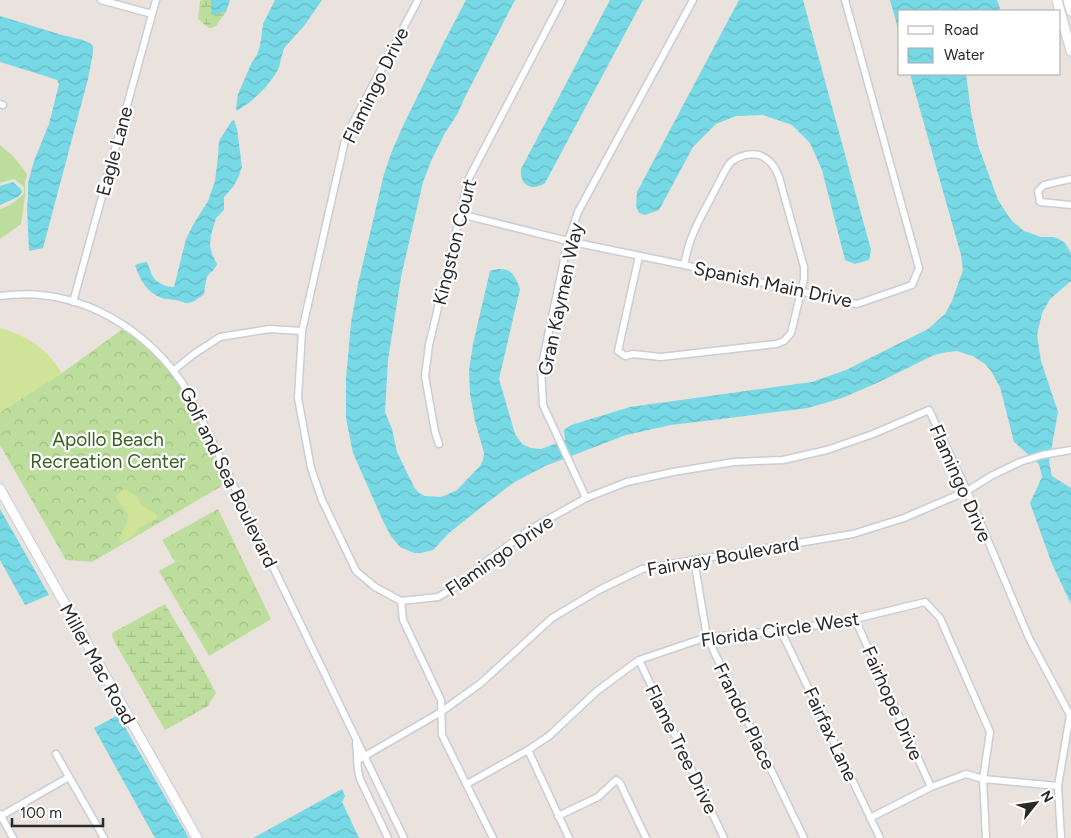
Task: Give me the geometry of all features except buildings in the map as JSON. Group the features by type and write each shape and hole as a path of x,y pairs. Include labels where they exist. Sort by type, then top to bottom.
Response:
{"street":[{"path":"101,0 152,14"},
{"name":"Eagle Lane","path":"73,302 156,0"},
{"name":"Flamingo Drive","path":"418,0 346,136 302,331 298,398 311,468 322,500 356,571 374,587 401,601 438,597 466,581 483,564 529,530 586,498 627,482 734,462 783,460 827,450 873,434 929,410 967,491 1029,638 1070,715 1058,786 1061,838"},
{"name":"Kingston Court","path":"439,444 425,376 429,345 469,178 562,0"},
{"name":"Gran Kaymen Way","path":"586,498 543,405 541,369 568,242 578,212 693,0"},
{"name":"Spanish Main Drive","path":"460,214 568,242 684,265 857,304 912,285 919,268 844,0"},
{"path":"1068,0 1071,10"},
{"path":"1061,15 1071,51"},
{"path":"639,256 618,350 624,356 633,354 661,356 776,344 784,341 791,333 804,279 804,267 779,177 775,167 769,160 754,154 746,155 732,162 725,170 696,226 690,240 684,265"},
{"path":"1071,180 1044,185 1038,191 1040,202 1071,205"},
{"name":"Golf and Sea Boulevard","path":"0,296 38,296 73,302 103,312 122,323 146,341 174,370 190,395 404,838"},
{"path":"174,370 220,337 270,329 302,331"},
{"name":"Fairway Boulevard","path":"358,760 441,712 481,683 552,618 591,594 642,569 854,534 904,518 967,491 991,476 1020,462 1042,455 1068,451"},
{"name":"Miller Mac Road","path":"0,489 197,838"},
{"name":"Frandor Place","path":"694,560 707,637 804,838"},
{"path":"401,601 403,620 441,700 442,735 493,838"},
{"name":"Florida Circle West","path":"467,784 549,736 598,691 639,660 707,637 781,630 855,619 925,602 940,618 990,732 983,780"},
{"name":"Fairhope Drive","path":"855,619 931,787"},
{"name":"Fairfax Lane","path":"781,630 880,838"},
{"name":"Flame Tree Drive","path":"639,660 724,838"},
{"name":"Golf and Sea Boulevard","path":"354,737 358,760 357,770 360,779 388,838"},
{"path":"528,750 569,838"},
{"path":"56,754 104,838"},
{"path":"870,818 931,787 966,774 983,780 1058,786"},
{"path":"14,838 0,815 69,777"},
{"path":"558,816 598,798 616,780 620,784 646,838"},
{"path":"983,780 986,838"}],"green space":[{"path":"211,0 211,14 226,12 215,27 209,28 198,19 200,1"},
{"path":"0,145 14,157 27,174 21,224 0,239 0,209 10,205 19,198 24,193 24,187 14,179 0,183"},
{"name":"Apollo Beach Recreation Center","path":"127,326 174,370 227,483 92,562 66,560 0,445 0,412 62,373"},
{"path":"0,328 20,335 36,344 62,373 0,412"},
{"path":"125,489 138,497 141,504 156,514 157,517 139,528 123,543 119,539 127,523 128,515 116,497"},
{"path":"218,509 271,619 209,656 159,571 175,562 162,540"},
{"path":"165,604 216,693 208,706 165,730 113,639 112,633"}],"water":[{"path":"211,0 230,0 226,12 211,15"},
{"path":"275,0 322,0 304,26 284,48 275,75 265,88 237,111 238,94 257,55 263,24"},
{"path":"466,0 515,0 458,113 432,159 423,182 401,277 388,360 385,412 392,429 397,452 414,487 419,493 425,496 440,497 457,490 480,466 483,460 484,453 470,394 469,371 473,344 490,271 496,269 510,272 520,289 499,379 515,434 522,444 531,448 541,449 565,440 564,430 571,425 630,407 812,382 846,370 928,329 945,314 952,301 963,270 961,255 910,75 966,75 978,145 998,200 1011,220 1024,231 1041,237 1059,239 1065,243 1071,253 1071,281 1050,299 1042,313 1037,335 1041,361 1058,412 1049,462 1052,476 1071,488 1071,604 1052,564 1030,503 1042,477 1039,464 1014,442 1000,387 991,371 985,364 973,356 957,351 934,355 842,398 808,408 671,425 626,435 545,466 513,483 449,533 433,550 414,553 400,547 391,536 383,521 353,453 346,418 346,379 351,323 358,284 384,174 402,128"},
{"path":"610,0 643,0 545,183 540,186 531,187 524,183 521,169"},
{"path":"739,0 803,0 871,250 869,260 855,264 845,260 822,170 810,143 792,125 763,115 736,116 716,124 693,147 659,210 645,215 639,213 636,206 637,192"},
{"path":"890,0 997,0 1001,10 898,10 898,29"},
{"path":"0,16 83,40 93,47 88,79 43,248 29,251 28,183 34,161 49,124 59,84 57,80 0,62"},
{"path":"234,120 242,167 233,187 224,197 224,210 216,218 211,235 210,245 217,264 207,277 204,294 198,299 186,303 164,299 148,289 139,276 135,265 147,262 152,275 158,282 174,287 186,239 208,201 215,181 219,141"},
{"path":"13,182 22,192 18,197 0,205 0,186"},
{"path":"0,509 49,595 25,605 0,560"},
{"path":"118,715 189,838 155,838 94,728"},
{"path":"342,789 345,796 342,802 359,838 253,838"}]}
